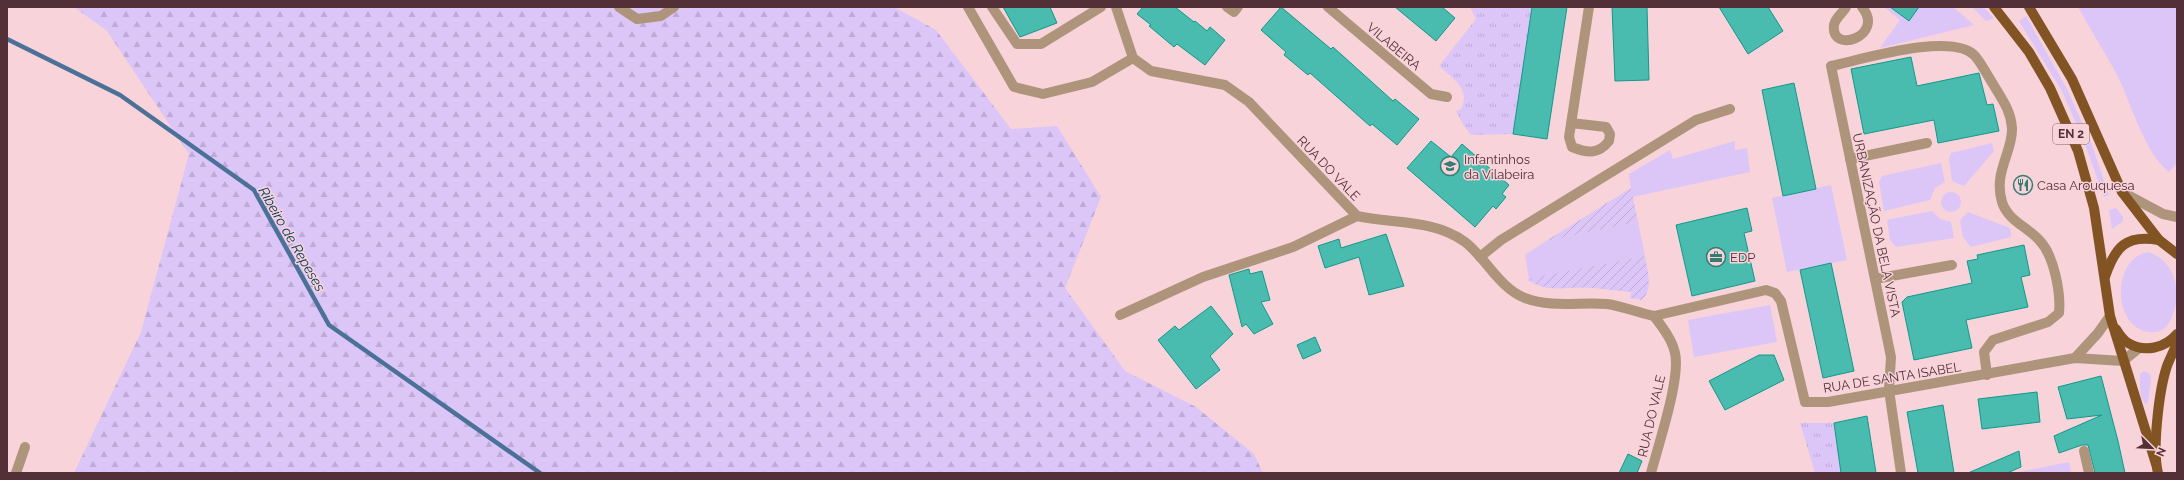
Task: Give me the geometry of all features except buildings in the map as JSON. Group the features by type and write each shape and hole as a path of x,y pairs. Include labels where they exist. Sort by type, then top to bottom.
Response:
{"main road":[{"name":"EN 2","path":"1994,7 2029,52 2065,118 2078,151 2094,208 2110,316 2157,469"},
{"name":"EN 2","path":"2029,7 2072,79 2122,192 2177,254"},
{"name":"EN 2","path":"2105,279 2112,258 2125,243 2143,237 2168,243"},
{"name":"EN 2","path":"2114,328 2127,342 2139,348"},
{"path":"2139,348 2157,348 2171,341 2177,334"},
{"name":"EN 2","path":"2157,469 2158,412 2167,367 2177,343"}],"street":[{"path":"620,7 637,19 661,16 674,7"},
{"path":"968,7 1014,87 1043,94 1092,82 1133,58 1116,7"},
{"path":"992,7 1017,44 1041,44 1100,7"},
{"path":"1227,7 1234,12 1238,7"},
{"name":"VILABEIRA","path":"1328,7 1431,94 1447,97"},
{"path":"1571,123 1589,7"},
{"path":"1846,7 1834,24 1835,33 1839,38 1846,41 1859,37 1868,24 1868,17 1862,7"},
{"name":"URBANIZAÇÃO DA BELA VISTA","path":"1901,473 1889,390 1891,357 1831,66 1936,45 1960,48 1975,55 2009,110 2012,129 2002,166 2000,185 2002,203 2020,226 2040,241 2050,257 2060,299 2059,312 2048,322 1993,340 1984,352 1987,375"},
{"name":"RUA DO VALE","path":"1133,58 1151,71 1225,85 1249,102 1357,216 1379,221 1425,225 1446,231 1465,242 1508,287 1524,298 1545,304 1607,304 1654,316 1667,334 1676,354 1673,392 1650,473"},
{"path":"1480,257 1501,240 1696,120 1730,108"},
{"path":"1850,159 1927,143"},
{"path":"2122,192 2163,214 2177,217"},
{"path":"1120,315 1203,277 1292,247 1357,216"},
{"path":"1875,279 1952,265"},
{"name":"RUA DE SANTA ISABEL","path":"1654,316 1766,290 1775,293 1781,300 1806,402 1828,402 1889,390 1987,375 2075,358 2123,361"},
{"path":"2075,358 2098,333 2110,316"},
{"path":"2123,361 2139,348"},
{"path":"16,473 25,447"},
{"path":"2084,452 2089,473"}],"green space":[{"path":"74,7 894,7 936,30 1011,129 1057,126 1101,197 1065,288 1125,371 1196,407 1254,454 1263,473 74,473 141,332 189,154 107,31"},
{"path":"1470,7 1532,7 1513,134 1471,135 1456,111 1461,109 1464,102 1462,90 1455,80 1439,66 1476,19"},
{"path":"1884,7 1890,7 1909,21 1919,7 1953,7 1974,25 1880,48 1900,20"},
{"path":"1972,7 1983,7 1994,18 1986,21"},
{"path":"2078,7 2177,7 2177,163 2169,172 2160,163 2145,140 2116,73"},
{"path":"2026,16 2067,89 2091,143 2109,195 2104,197 2085,144 2062,91 2019,21"},
{"path":"1735,141 1735,150 1747,148 1750,172 1632,197 1629,174 1670,150 1673,159"},
{"path":"1992,143 1994,151 1964,186 1952,181 1949,159 1951,153"},
{"path":"1941,163 1945,182 1935,188 1930,200 1884,211 1879,182 1882,176"},
{"path":"1831,185 1847,260 1787,272 1772,198"},
{"path":"1631,188 1638,222 1546,241"},
{"path":"1951,192 1958,195 1961,202 1958,209 1951,212 1944,209 1941,202 1944,195"},
{"path":"2116,208 2123,217 2123,221 2112,229 2109,210"},
{"path":"1932,211 1940,219 1951,222 1954,238 1896,247 1890,240 1887,220"},
{"path":"1968,212 2010,228 2011,237 1971,247 1963,237 1960,220"},
{"path":"1638,222 1645,256 1529,279 1525,255 1546,241"},
{"path":"2148,252 2163,261 2169,267 2176,284 2177,293 2174,311 2170,322 2162,330 2155,332 2141,330 2131,322 2124,310 2121,296 2122,281 2127,268 2135,258"},
{"path":"1645,256 1649,285 1646,296 1642,300 1630,298 1631,292 1585,287 1542,287 1527,279"},
{"path":"1770,305 1777,342 1694,357 1688,320"},
{"path":"2144,371 2150,374 2151,378 2148,402 2145,404 2142,398 2140,386 2140,374"},
{"path":"1800,423 1834,423 1841,473 1815,473"},
{"path":"2069,462 2071,473 2019,473 2019,472"}],"waterway":[{"name":"Ribeiro de Repeses","path":"7,39 120,95 254,190 329,325 540,473"}],"place":[{"name":"Infantinhos da Vilabeira","path":"1450,166"},
{"name":"Casa Arouquesa","path":"2023,185"},
{"name":"EDP","path":"1716,257"}]}
